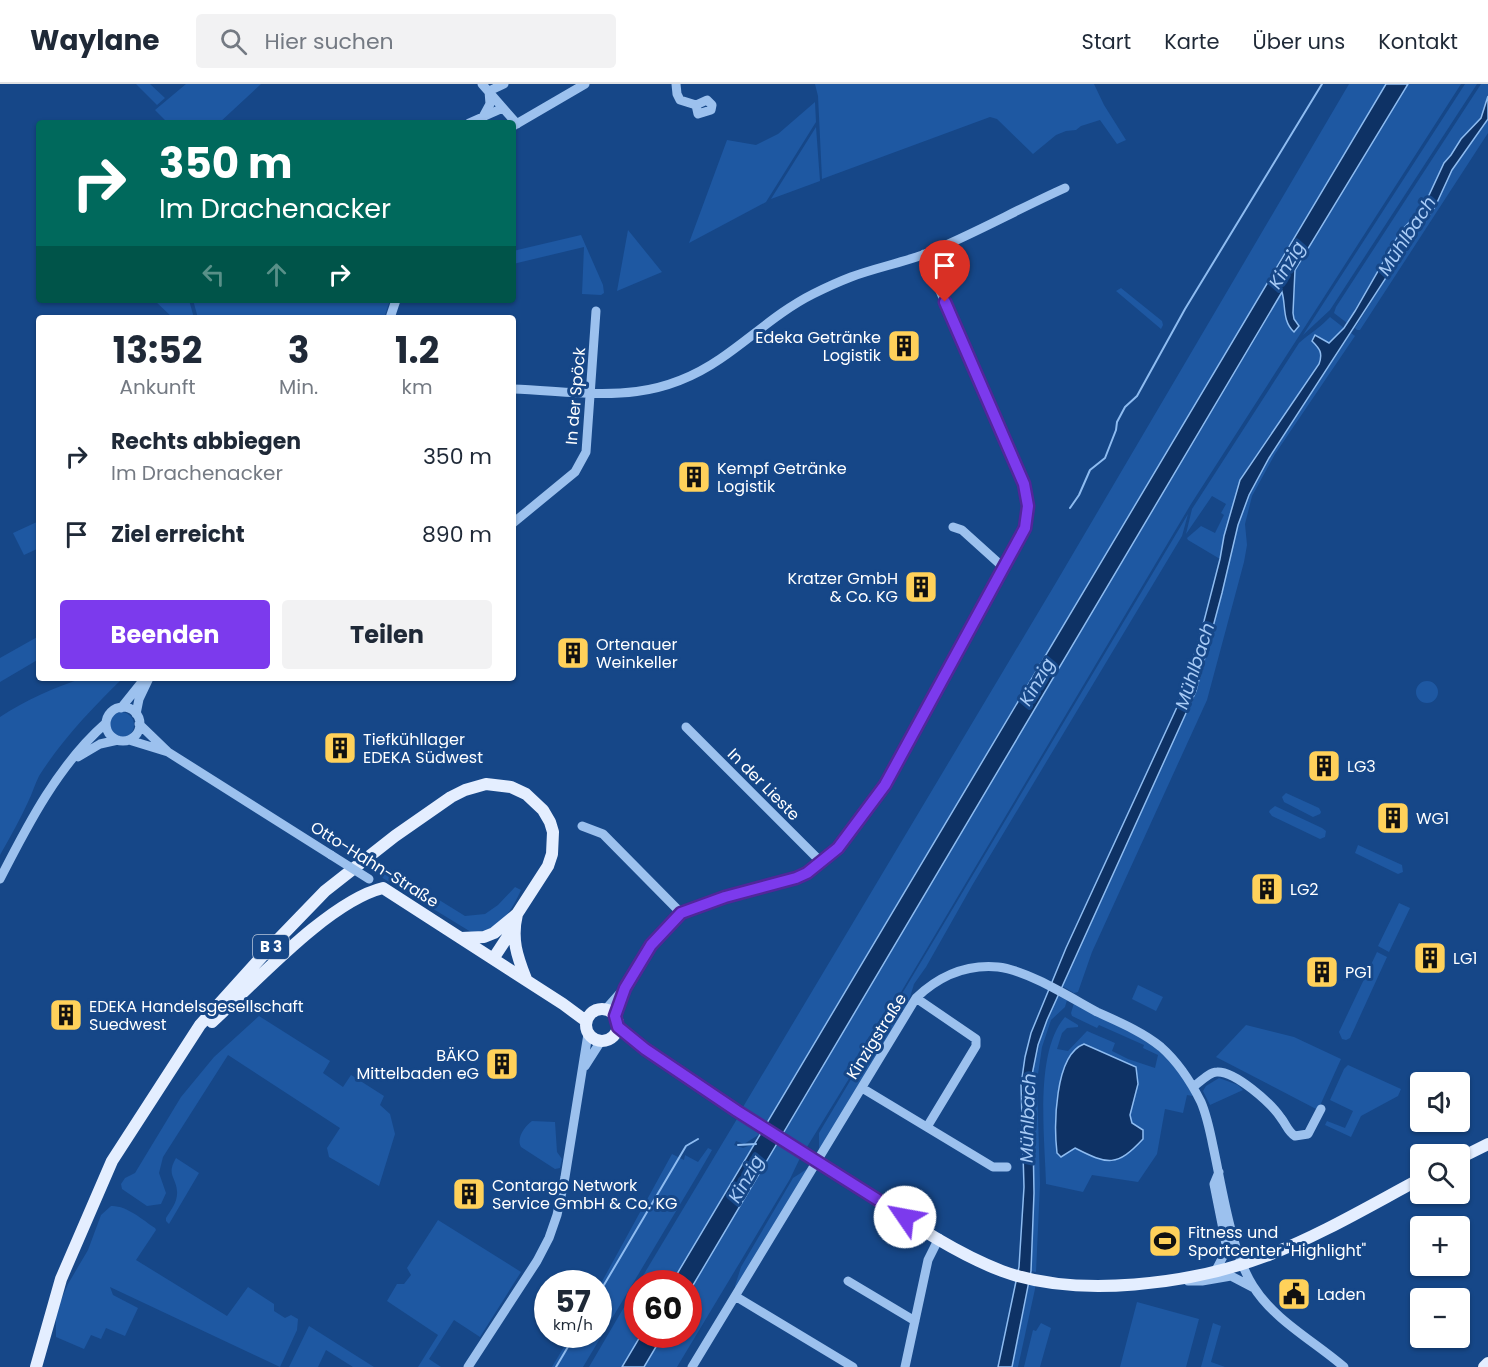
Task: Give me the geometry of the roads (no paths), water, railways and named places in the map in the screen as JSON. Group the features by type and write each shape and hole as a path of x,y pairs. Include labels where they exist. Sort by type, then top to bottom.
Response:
{"main road":[{"name":"B 3","path":"36,1367 61,1279 87,1218 105,1189 142,1114 200,1025 325,891 443,802 465,790 486,784 517,789 535,800 550,822 554,842 552,854 534,889 493,958"},
{"name":"Otto-Hahn-Straße","path":"383,888 589,1022 610,1026 737,1111 939,1238 977,1260 1004,1271 1044,1282 1081,1285 1175,1280 1242,1264 1268,1255 1327,1228 1410,1184"},
{"name":"B 3","path":"189,1043 320,924 362,895 383,888"},
{"name":"B 3","path":"461,938 476,938 494,933 516,920"},
{"path":"516,920 514,946 526,979"},
{"name":"Otto-Hahn-Straße","path":"589,1022 596,1040 610,1026"},
{"path":"1470,1153 1488,1144"},
{"path":"1484,1367 1488,1363"}],"street":[{"path":"485,88 504,84"},
{"path":"516,124 585,84"},
{"path":"676,84 680,100 696,105"},
{"path":"485,88 511,120"},
{"path":"483,117 490,104 485,88"},
{"path":"476,120 503,108"},
{"path":"516,389 591,395 640,392 683,380 722,358 792,305 851,277 924,254 1065,188"},
{"path":"584,1068 610,1026 625,988 651,945 681,913 725,897 796,878 807,873 838,848 885,785 1025,528 1028,495 924,254"},
{"name":"In der Spöck","path":"516,521 575,472 586,452 597,311"},
{"path":"953,527 962,530 1003,567"},
{"path":"0,879 19,842 67,766 106,723 111,712 121,708 144,681"},
{"path":"136,714 146,681"},
{"path":"67,766 86,751 100,744 129,740 136,735 140,724 136,714 131,710 121,708"},
{"path":"106,723 109,734 118,740"},
{"name":"Otto-Hahn-Straße","path":"140,724 168,752 383,888"},
{"name":"In der Lieste","path":"686,727 821,862"},
{"name":"Otto-Hahn-Straße","path":"129,740 168,752"},
{"path":"582,826 603,834 681,913"},
{"name":"Kinzigstraße","path":"692,1367 916,998 940,978 983,967 999,967 1014,971 1063,993 1150,1039 1178,1065 1193,1087 1206,1118 1242,1264 1254,1288"},
{"path":"916,998 976,1039 976,1046 927,1127"},
{"path":"468,1367 537,1261 549,1238 557,1215 565,1177 584,1068 589,1022"},
{"path":"1193,1087 1212,1073 1218,1072 1230,1076 1262,1098 1281,1117 1291,1134 1295,1136 1308,1134 1321,1109"},
{"path":"862,1088 993,1167 1007,1167"},
{"path":"1216,1270 1227,1249 1214,1184 1219,1172"},
{"path":"905,1367 928,1260 939,1238"},
{"path":"1175,1280 1202,1281 1231,1276 1254,1288 1277,1314 1339,1365"},
{"path":"848,1281 915,1321"},
{"path":"735,1296 853,1367"}],"water":[{"name":"Kinzig","path":"1386,84 1408,84 1295,270 1293,313 1299,326 1294,332 1290,328 1282,292 702,1270 679,1270"},
{"name":"Mühlbach","path":"1488,96 1488,119 1452,170 1435,207 1408,236 1393,267 1269,458 1249,495 1238,525 1196,691 1047,1020 1038,1045 1032,1075 1034,1193 1031,1271 1012,1367 998,1367 1019,1267 1024,1187 1021,1085 1031,1033 1066,948 1183,694 1240,480 1319,364 1320,351 1312,341 1315,335 1329,343 1344,328 1401,231 1423,208 1444,163 1461,139 1481,118"},
{"path":"1084,1044 1136,1067 1138,1084 1130,1115 1132,1123 1143,1130 1143,1139 1119,1159 1096,1158 1075,1148 1061,1157 1057,1153 1056,1110 1061,1076 1074,1051"},
{"path":"633,1348 655,1348 644,1367 622,1367"}],"waterway":[{"path":"1070,508 1079,495 1090,470 1105,458 1117,422 1125,407 1137,396 1185,309 1322,84"},
{"path":"612,1271 686,1146 698,1139"},
{"name":"Kinzig","path":"738,1145 756,1144"},
{"path":"556,1367 567,1348"}],"place":[{"name":"Edeka Getränke Logistik","path":"904,346"},
{"name":"Kempf Getränke Logistik","path":"694,477"},
{"name":"Kratzer GmbH & Co. KG","path":"921,587"},
{"name":"Ortenauer Weinkeller","path":"573,653"},
{"name":"Tiefkühllager EDEKA Südwest","path":"340,748"},
{"name":"LG3","path":"1324,766"},
{"name":"WG1","path":"1393,818"},
{"name":"LG2","path":"1267,889"},
{"name":"LG1","path":"1430,958"},
{"name":"PG1","path":"1322,972"},
{"name":"EDEKA Handelsgesellschaft Suedwest","path":"66,1015"},
{"name":"BÄKO Mittelbaden eG","path":"502,1064"},
{"name":"Contargo Network Service GmbH & Co. KG","path":"469,1194"},
{"name":"Fitness und Sportcenter \"Highlight\"","path":"1165,1241"},
{"name":"Laden","path":"1294,1294"}]}
